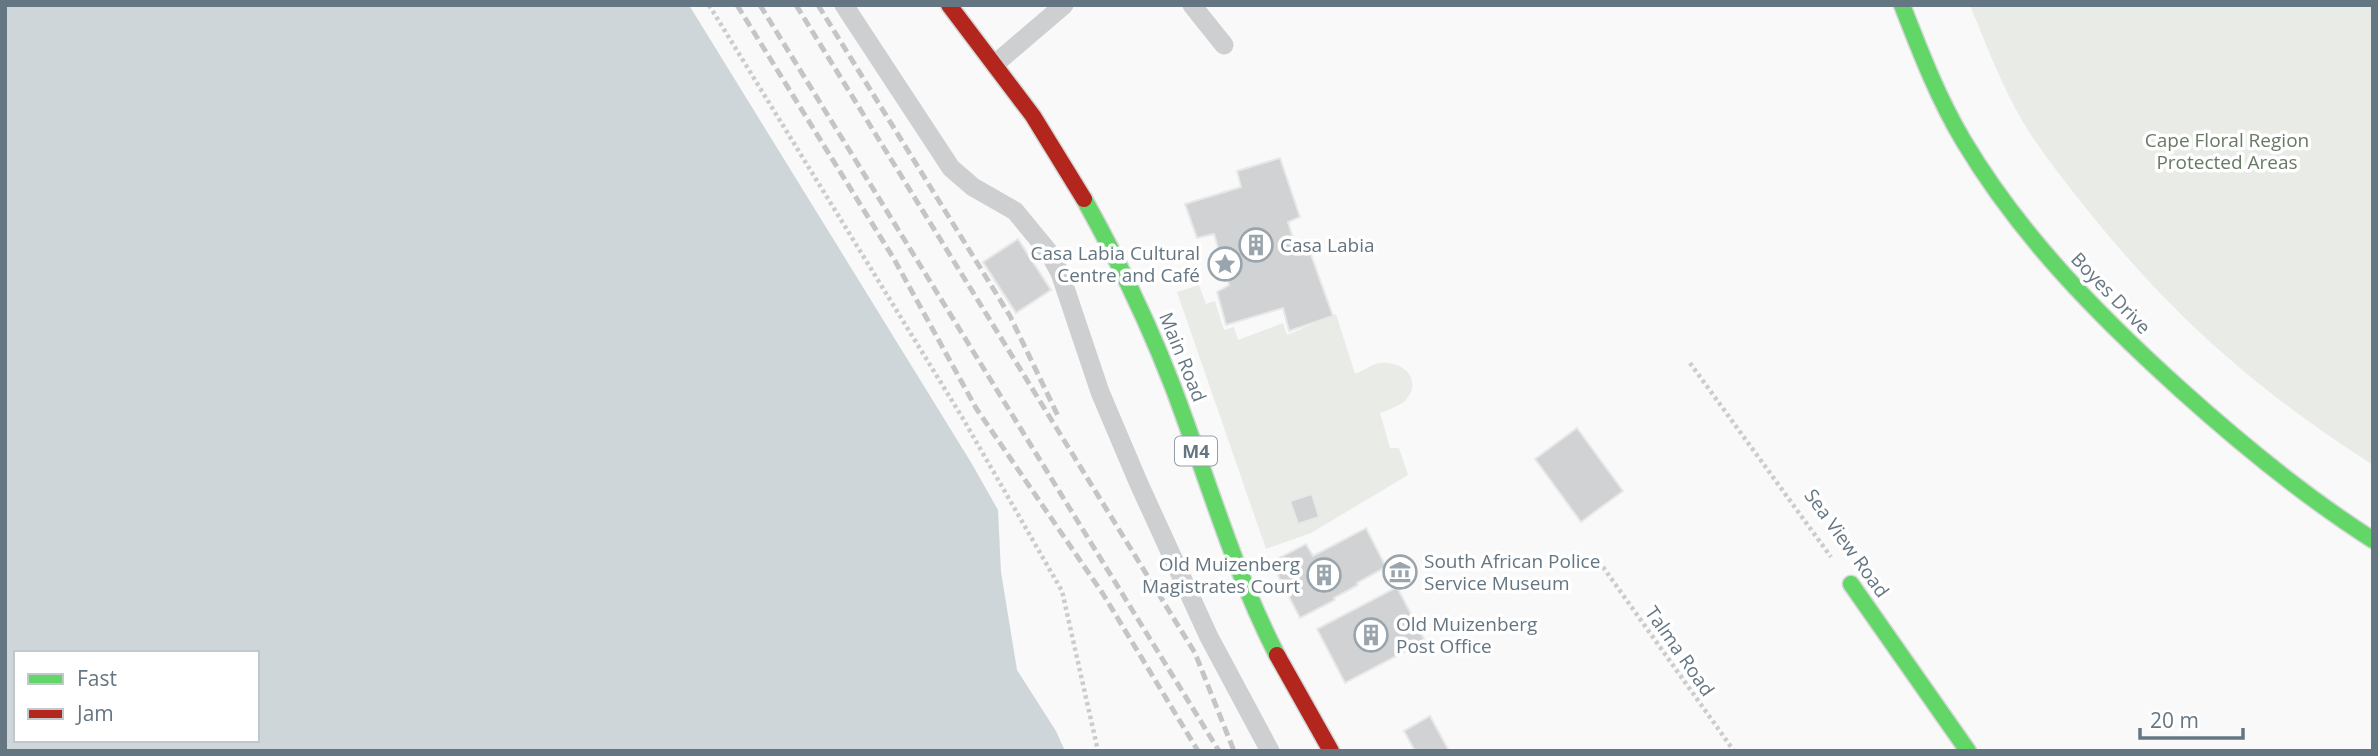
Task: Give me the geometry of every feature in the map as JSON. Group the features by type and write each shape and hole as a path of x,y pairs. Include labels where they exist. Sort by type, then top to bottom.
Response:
{"main road":[{"name":"Main Road","path":"948,5 995,64 1058,153 1090,207 1125,276 1180,402 1213,501 1250,598 1302,702 1331,751"},
{"name":"Boyes Drive","path":"1902,5 1961,138 2013,216 2058,268 2141,354 2249,451 2345,523 2373,540"},
{"name":"Sea View Road","path":"1851,584 1968,751"}],"lane":[{"path":"844,5 951,168 973,187 1015,211 1039,239 1060,273 1100,392 1139,484 1209,637 1270,751"},
{"path":"995,64 1064,5"},
{"path":"1192,5 1224,45"}],"path":[{"path":"709,5 962,417 1062,591 1098,751"},
{"name":"Sea View Road","path":"1690,363 1851,584"},
{"name":"Talma Road","path":"1603,567 1734,751"}],"green space":[{"name":"Cape Floral Region Protected Areas","path":"1970,5 2373,5 2373,465 2253,379 2150,283 2085,207 2037,144 2001,79"},
{"path":"1199,285 1206,304 1215,301 1224,330 1234,327 1238,340 1283,323 1287,335 1336,314 1355,374 1381,363 1397,365 1408,373 1412,386 1405,401 1380,413 1390,448 1399,448 1408,475 1311,533 1266,549 1177,292"}],"shaded area":[{"path":"5,5 689,5 998,510 1001,572 1017,670 1056,731 1065,751 5,751"}],"building":[{"name":"Casa Labia","path":"1280,158 1300,217 1288,222 1298,254 1310,252 1333,316 1289,331 1283,308 1226,325 1217,292 1229,285 1214,234 1197,238 1185,204 1241,187 1237,171"},
{"path":"1018,239 1051,290 1016,313 983,262"},
{"path":"1577,428 1623,491 1581,522 1535,459"},
{"path":"1312,494 1319,517 1298,524 1290,501"},
{"name":"Old Muizenberg Magistrates Court","path":"1366,528 1386,567 1357,583 1358,585 1334,598 1335,600 1300,618 1271,562 1306,544 1313,556"},
{"name":"Old Muizenberg Post Office","path":"1397,587 1425,641 1345,683 1317,629"},
{"path":"1430,716 1449,751 1415,751 1404,731"}],"railway":[{"path":"737,5 894,259 976,408 1103,594 1198,751"},
{"path":"760,5 1219,751"},
{"path":"796,5 1195,653 1234,751"},
{"path":"818,5 1010,316 1058,416"}],"traffic: fast":[{"path":"1902,5 1937,91 1954,124 1985,175 2035,242 2091,304 2181,390 2298,488 2373,540"},
{"path":"1084,199 1121,268 1153,339 1247,590 1277,655"},
{"path":"1851,584 1968,751"}],"traffic: jam":[{"path":"949,5 1033,116 1084,199"},
{"path":"1277,655 1331,751"}],"place":[{"name":"Casa Labia","path":"1256,245"},
{"name":"Casa Labia Cultural Centre and Café","path":"1225,264"},
{"name":"South African Police Service Museum","path":"1400,572"},
{"name":"Old Muizenberg Magistrates Court","path":"1324,575"},
{"name":"Old Muizenberg Post Office","path":"1371,635"}]}
